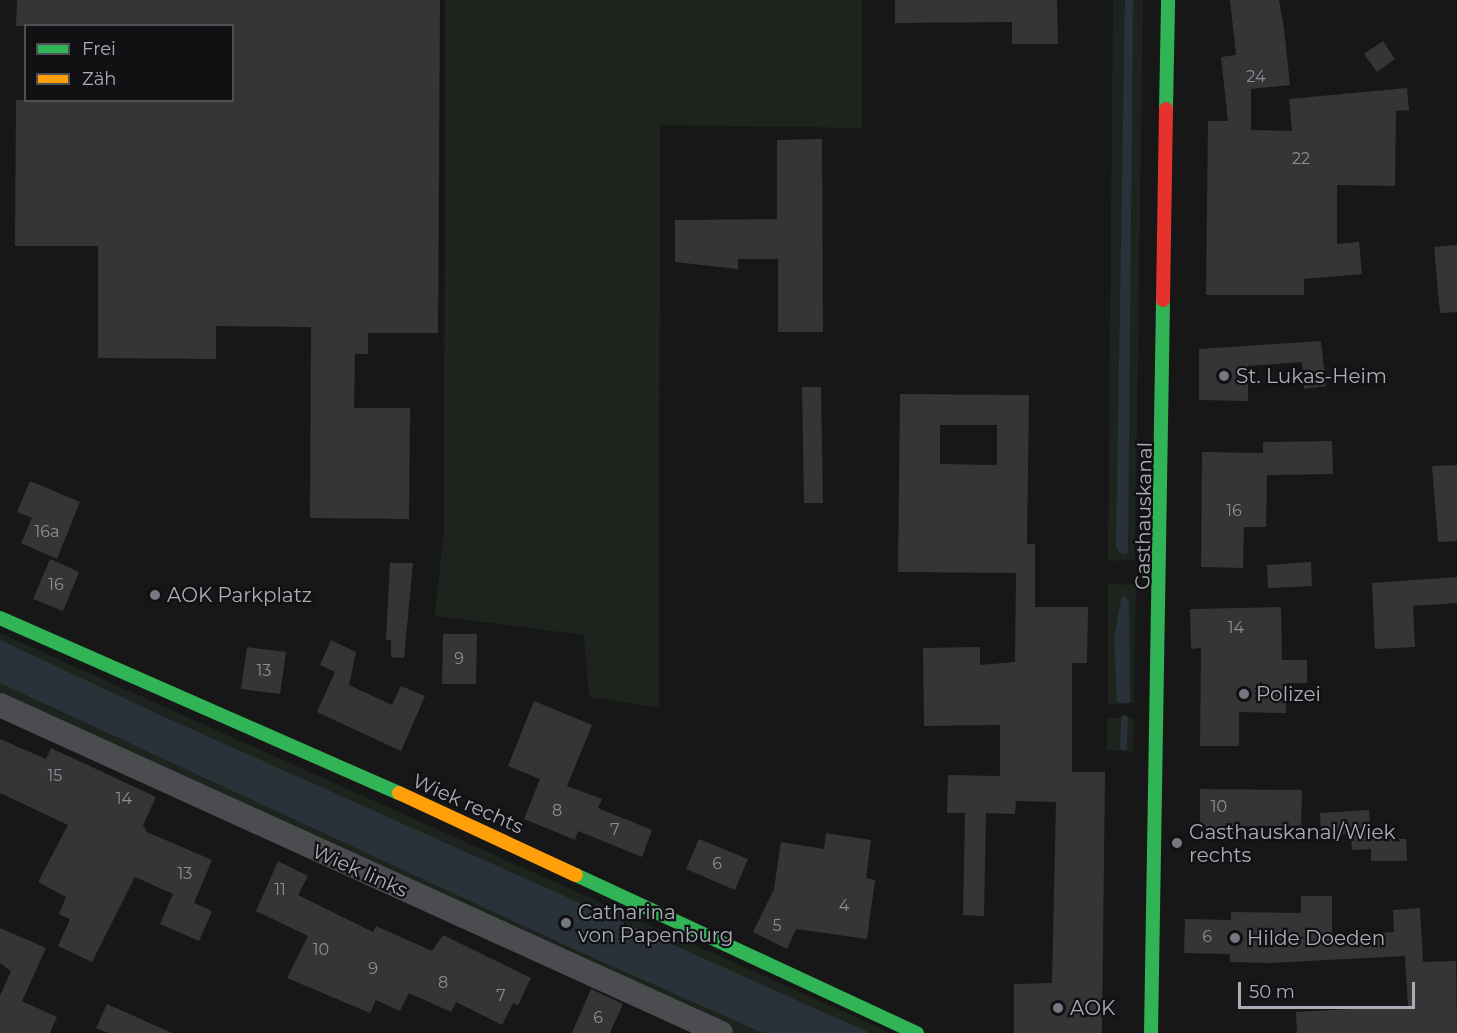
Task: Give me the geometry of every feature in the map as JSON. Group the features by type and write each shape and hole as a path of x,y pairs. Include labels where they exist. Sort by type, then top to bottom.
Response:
{"street":[{"name":"Gasthauskanal","path":"1151,1033 1168,0"},
{"name":"Wiek rechts","path":"0,618 423,804 917,1033"},
{"name":"Wiek links","path":"0,705 721,1033"}],"shaded area":[{"path":"445,0 862,0 862,128 660,125 659,708 589,697 584,635 435,616 444,528"},
{"path":"1113,0 1143,0 1135,560 1108,561"},
{"path":"1125,0 1133,0 1128,553 1122,555 1116,548"},
{"path":"1108,584 1136,585 1134,703 1108,705"},
{"path":"1122,595 1129,601 1130,703 1117,702 1114,637"},
{"path":"0,633 889,1033 735,1033 0,696"},
{"path":"0,640 160,715 870,1033 763,1033 578,951 0,683"},
{"path":"1107,718 1134,718 1133,752 1107,750"}],"building":[{"path":"17,0 440,0 438,333 368,333 368,354 355,354 354,408 410,408 409,519 310,518 311,327 216,326 216,359 98,358 98,246 15,246 16,100 24,100 24,102 234,102 234,24 24,24 24,26 16,26"},
{"path":"895,0 1057,0 1058,44 1012,44 1012,22 895,23"},
{"path":"1230,0 1279,0 1284,29 1290,85 1251,89 1251,130 1292,131 1289,99 1407,88 1409,110 1396,111 1395,186 1337,185 1337,244 1359,242 1362,274 1304,279 1304,295 1206,295 1208,121 1228,121 1221,57 1236,55"},
{"path":"1383,41 1395,59 1377,72 1364,54"},
{"path":"822,139 823,332 778,332 778,259 738,259 738,269 675,262 675,220 777,219 777,140"},
{"path":"1457,245 1457,312 1440,313 1434,247"},
{"name":"St. Lukas-Heim","path":"1321,341 1326,386 1304,389 1302,362 1248,366 1248,401 1199,400 1199,349"},
{"path":"802,387 821,387 823,503 804,503"},
{"path":"900,394 1029,395 1027,544 1035,544 1035,607 1088,607 1087,663 1072,663 1072,772 1105,772 1102,1033 1014,1033 1014,984 1052,983 1056,802 1016,801 1015,814 986,813 984,916 963,915 965,813 947,813 948,775 1000,776 1000,725 924,726 923,648 980,647 980,665 1015,662 1016,573 898,572","holes":["940,425 997,425 997,465 940,464"]},
{"path":"1332,441 1333,474 1267,475 1266,527 1244,527 1243,568 1201,567 1202,452 1263,453 1263,442"},
{"path":"1457,465 1457,541 1438,542 1432,466"},
{"path":"30,481 80,502 57,559 21,543 32,518 17,512"},
{"path":"50,559 79,572 63,611 33,599"},
{"path":"1311,562 1312,586 1268,588 1267,565"},
{"path":"390,563 413,563 404,658 391,657 391,640 386,640"},
{"path":"1457,577 1457,603 1413,606 1415,647 1375,649 1372,583"},
{"path":"1281,607 1282,660 1307,660 1307,683 1287,683 1286,713 1239,712 1239,746 1200,746 1201,648 1191,649 1190,609"},
{"path":"443,634 477,634 476,684 442,684"},
{"path":"331,640 356,652 349,685 392,705 401,686 425,696 401,751 317,712 335,672 320,665"},
{"path":"247,647 286,652 280,694 241,689"},
{"path":"534,701 592,725 567,786 602,799 598,808 652,830 642,857 578,831 575,840 524,819 540,779 508,766"},
{"path":"0,739 46,759 51,748 156,797 143,825 147,832 212,860 194,903 212,911 199,941 160,924 173,894 135,877 92,962 58,946 70,919 59,914 66,897 38,882 68,825 0,793"},
{"path":"1200,789 1302,790 1301,826 1237,826 1237,834 1200,833"},
{"path":"1369,810 1371,839 1406,839 1407,861 1371,861 1371,849 1352,850 1351,834 1321,835 1320,813"},
{"path":"826,833 871,840 866,878 875,880 867,939 796,929 787,949 753,932 774,889 781,842 824,849"},
{"path":"699,839 748,859 735,890 686,869"},
{"path":"278,861 308,876 298,895 373,932 376,926 432,951 443,935 531,978 518,1005 513,1003 502,1025 456,1002 451,1012 409,993 400,1011 376,1000 370,1013 287,978 308,936 256,911"},
{"path":"1301,896 1332,896 1332,935 1394,932 1393,910 1420,908 1423,962 1456,961 1457,1033 1297,1033 1296,1012 1408,1006 1405,956 1268,963 1230,962 1230,954 1184,953 1185,919 1231,920 1231,912 1301,913"},
{"path":"0,928 46,948 22,1001 57,1017 50,1033 0,1033 0,996 11,971 0,963"},
{"path":"591,989 623,1004 610,1033 572,1033"},
{"path":"107,1004 172,1033 108,1033 96,1028"}],"waterway":[{"path":"1123,746 1124,718"}],"traffic: fast":[{"path":"1166,109 1168,0"},
{"path":"1151,1033 1163,300"},
{"path":"0,618 399,793"},
{"path":"576,875 917,1033"}],"traffic: slow":[{"path":"399,793 576,875"}],"traffic: jam":[{"path":"1163,300 1166,109"}],"place":[{"name":"St. Lukas-Heim","path":"1224,376"},
{"name":"AOK Parkplatz","path":"155,595"},
{"name":"Polizei","path":"1244,694"},
{"name":"Gasthauskanal/Wiek rechts","path":"1177,843"},
{"name":"Catharina von Papenburg","path":"566,923"},
{"name":"Hilde Doeden","path":"1235,938"},
{"name":"AOK","path":"1058,1008"}]}
